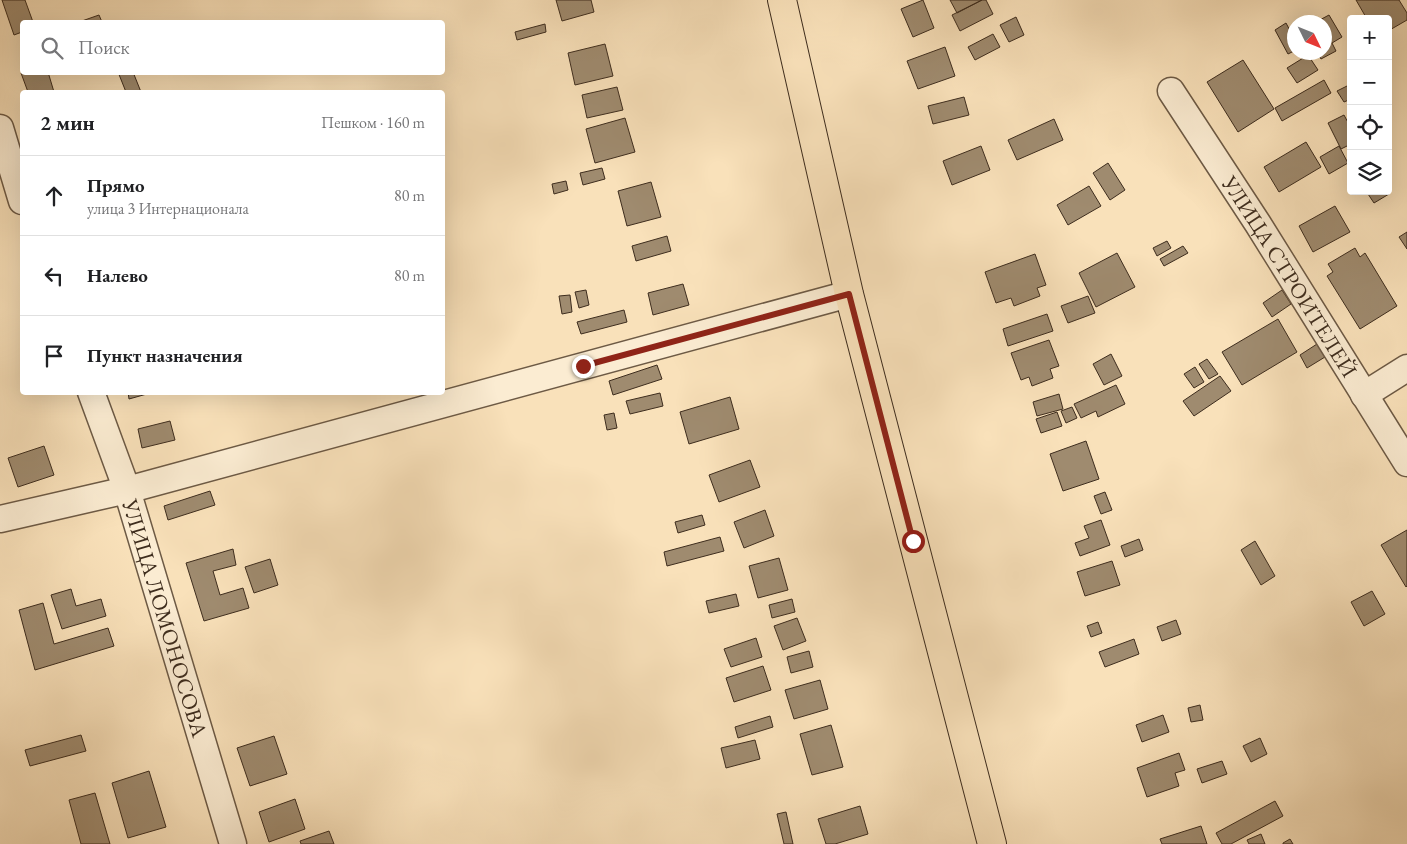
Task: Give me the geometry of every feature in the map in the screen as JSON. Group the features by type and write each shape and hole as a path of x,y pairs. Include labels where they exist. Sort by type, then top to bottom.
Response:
{"main road":[{"path":"782,0 849,294 992,844"}],"street":[{"name":"УЛИЦА СТРОИТЕЛЕЙ","path":"1171,91 1258,224 1407,463"},
{"path":"0,128 20,194"},
{"path":"0,518 126,490 849,294"},
{"path":"1364,395 1407,368"},
{"name":"УЛИЦА ЛОМОНОСОВА","path":"92,395 126,490 233,844"}],"building":[{"path":"2,0 25,0 32,20 20,20 20,33 14,35"},
{"path":"556,0 591,0 594,12 562,21"},
{"path":"923,0 934,28 913,37 901,9"},
{"path":"950,0 982,0 957,13"},
{"path":"982,0 986,0 993,14 960,31 952,15"},
{"path":"1356,0 1399,0 1407,13 1407,20 1392,29 1392,15 1365,15"},
{"path":"99,15 101,20 85,20"},
{"path":"1016,17 1024,35 1009,42 1000,25"},
{"path":"1332,20 1342,37 1332,43"},
{"path":"1286,23 1287,52 1275,30"},
{"path":"545,24 546,32 517,40 515,32"},
{"path":"993,34 1000,47 975,60 968,47"},
{"path":"1332,43 1336,51 1332,53"},
{"path":"605,44 613,76 575,85 568,53"},
{"path":"945,47 955,76 918,89 907,61"},
{"path":"1243,60 1274,109 1238,132 1207,82"},
{"path":"1300,60 1311,60 1318,70 1297,83 1287,68"},
{"path":"22,75 49,75 53,90 27,90"},
{"path":"119,75 134,75 140,90 125,90"},
{"path":"1324,80 1331,93 1282,121 1275,108"},
{"path":"1347,86 1347,101 1344,102 1337,91"},
{"path":"617,87 623,110 587,118 582,95"},
{"path":"964,97 969,115 933,124 928,106"},
{"path":"1344,115 1347,121 1347,146 1341,149 1328,123"},
{"path":"625,118 635,152 595,163 586,129"},
{"path":"1054,119 1063,140 1017,160 1008,140"},
{"path":"1306,142 1321,167 1279,192 1264,167"},
{"path":"981,146 990,170 952,185 943,161"},
{"path":"1339,146 1347,164 1329,174 1320,157"},
{"path":"1108,163 1125,190 1110,200 1093,173"},
{"path":"602,168 605,179 583,185 580,173"},
{"path":"566,181 568,190 554,194 552,184"},
{"path":"651,182 661,217 627,226 618,191"},
{"path":"1089,186 1101,206 1068,225 1057,205"},
{"path":"1369,195 1387,195 1374,203"},
{"path":"1335,206 1350,232 1313,252 1299,226"},
{"path":"1407,232 1407,249 1399,237"},
{"path":"667,236 671,251 636,261 632,246"},
{"path":"1167,241 1171,248 1157,256 1153,248"},
{"path":"1183,246 1188,253 1164,266 1160,259"},
{"path":"1355,248 1360,257 1365,253 1397,306 1360,329 1327,276 1333,272 1328,264"},
{"path":"1117,253 1135,287 1096,307 1079,273"},
{"path":"1035,254 1046,285 1037,288 1040,296 1014,306 1011,298 996,303 985,272"},
{"path":"683,284 689,305 653,315 648,293"},
{"path":"586,290 589,305 579,308 575,292"},
{"path":"1282,290 1291,304 1272,317 1263,303"},
{"path":"570,295 572,312 562,314 559,296"},
{"path":"1088,296 1095,313 1068,323 1061,306"},
{"path":"624,310 627,322 581,334 577,322"},
{"path":"1047,314 1053,331 1008,346 1003,329"},
{"path":"1278,319 1297,352 1242,385 1222,352"},
{"path":"1049,340 1059,366 1050,369 1053,378 1032,386 1029,377 1021,380 1011,353"},
{"path":"1317,344 1325,357 1307,368 1300,355"},
{"path":"1111,354 1122,376 1104,385 1093,364"},
{"path":"1207,359 1218,374 1209,379 1199,364"},
{"path":"657,365 662,379 613,395 609,381"},
{"path":"1195,367 1204,382 1194,388 1184,374"},
{"path":"1220,376 1231,391 1194,416 1183,401"},
{"path":"1116,385 1125,404 1098,417 1096,411 1081,418 1074,404"},
{"path":"660,393 663,406 630,414 626,401"},
{"path":"1059,394 1063,409 1037,416 1033,402"},
{"path":"128,395 143,395 129,399"},
{"path":"730,397 739,429 689,444 680,412"},
{"path":"1072,407 1077,418 1066,423 1061,411"},
{"path":"1057,412 1062,426 1041,433 1036,419"},
{"path":"614,413 617,428 607,430 604,415"},
{"path":"170,421 175,440 142,448 138,429"},
{"path":"1086,441 1099,479 1063,491 1050,454"},
{"path":"44,446 54,475 18,487 8,458"},
{"path":"750,460 760,487 719,502 709,475"},
{"path":"210,491 215,505 168,520 164,506"},
{"path":"1105,492 1112,510 1101,514 1094,496"},
{"path":"765,510 774,536 744,548 734,522"},
{"path":"702,515 705,525 678,533 675,522"},
{"path":"1101,520 1110,545 1080,556 1075,543 1089,538 1084,526"},
{"path":"1407,530 1407,586 1406,587 1381,545"},
{"path":"720,537 724,551 667,566 664,552"},
{"path":"1139,539 1143,550 1125,557 1121,546"},
{"path":"1255,541 1275,576 1261,585 1241,550"},
{"path":"233,549 236,565 213,571 220,595 243,588 249,608 204,621 186,563"},
{"path":"779,558 788,590 758,598 749,566"},
{"path":"270,559 278,585 254,593 245,567"},
{"path":"1112,561 1120,585 1085,596 1077,572"},
{"path":"71,589 76,606 101,599 106,616 62,629 51,595"},
{"path":"1372,591 1385,614 1364,626 1351,602"},
{"path":"736,594 739,606 709,613 706,601"},
{"path":"792,599 795,612 772,618 769,605"},
{"path":"43,603 54,644 108,628 114,646 35,670 19,610"},
{"path":"797,618 806,641 783,650 774,626"},
{"path":"1176,620 1181,634 1162,641 1157,627"},
{"path":"1098,622 1102,633 1091,637 1087,626"},
{"path":"756,638 762,657 731,667 724,649"},
{"path":"1134,639 1139,654 1105,667 1099,652"},
{"path":"809,651 813,667 791,673 787,657"},
{"path":"763,666 771,690 734,702 726,678"},
{"path":"820,680 828,709 794,719 785,690"},
{"path":"1200,705 1203,720 1191,722 1188,708"},
{"path":"1163,715 1169,732 1142,742 1136,725"},
{"path":"770,716 773,727 738,738 735,727"},
{"path":"831,725 843,767 812,775 800,734"},
{"path":"81,735 86,751 30,766 25,750"},
{"path":"274,736 287,774 250,786 237,748"},
{"path":"1260,738 1267,754 1251,762 1243,746"},
{"path":"755,740 760,759 726,768 721,748"},
{"path":"1179,753 1185,770 1175,773 1179,786 1147,797 1137,768"},
{"path":"1222,761 1227,774 1202,783 1197,769"},
{"path":"149,771 166,827 128,838 112,783"},
{"path":"95,793 110,844 81,844 69,800"},
{"path":"295,799 305,829 269,842 259,812"},
{"path":"1275,801 1283,816 1231,844 1222,844 1216,833"},
{"path":"860,806 868,834 835,844 826,844 818,819"},
{"path":"786,812 793,844 784,844 777,814"},
{"path":"1201,826 1207,844 1162,844 1160,839"},
{"path":"329,831 334,844 301,844 300,841"},
{"path":"1261,834 1265,844 1249,844 1247,840"},
{"path":"1290,839 1293,844 1283,844 1283,843"}],"route":[{"path":"583,366 849,294 913,541"}]}
